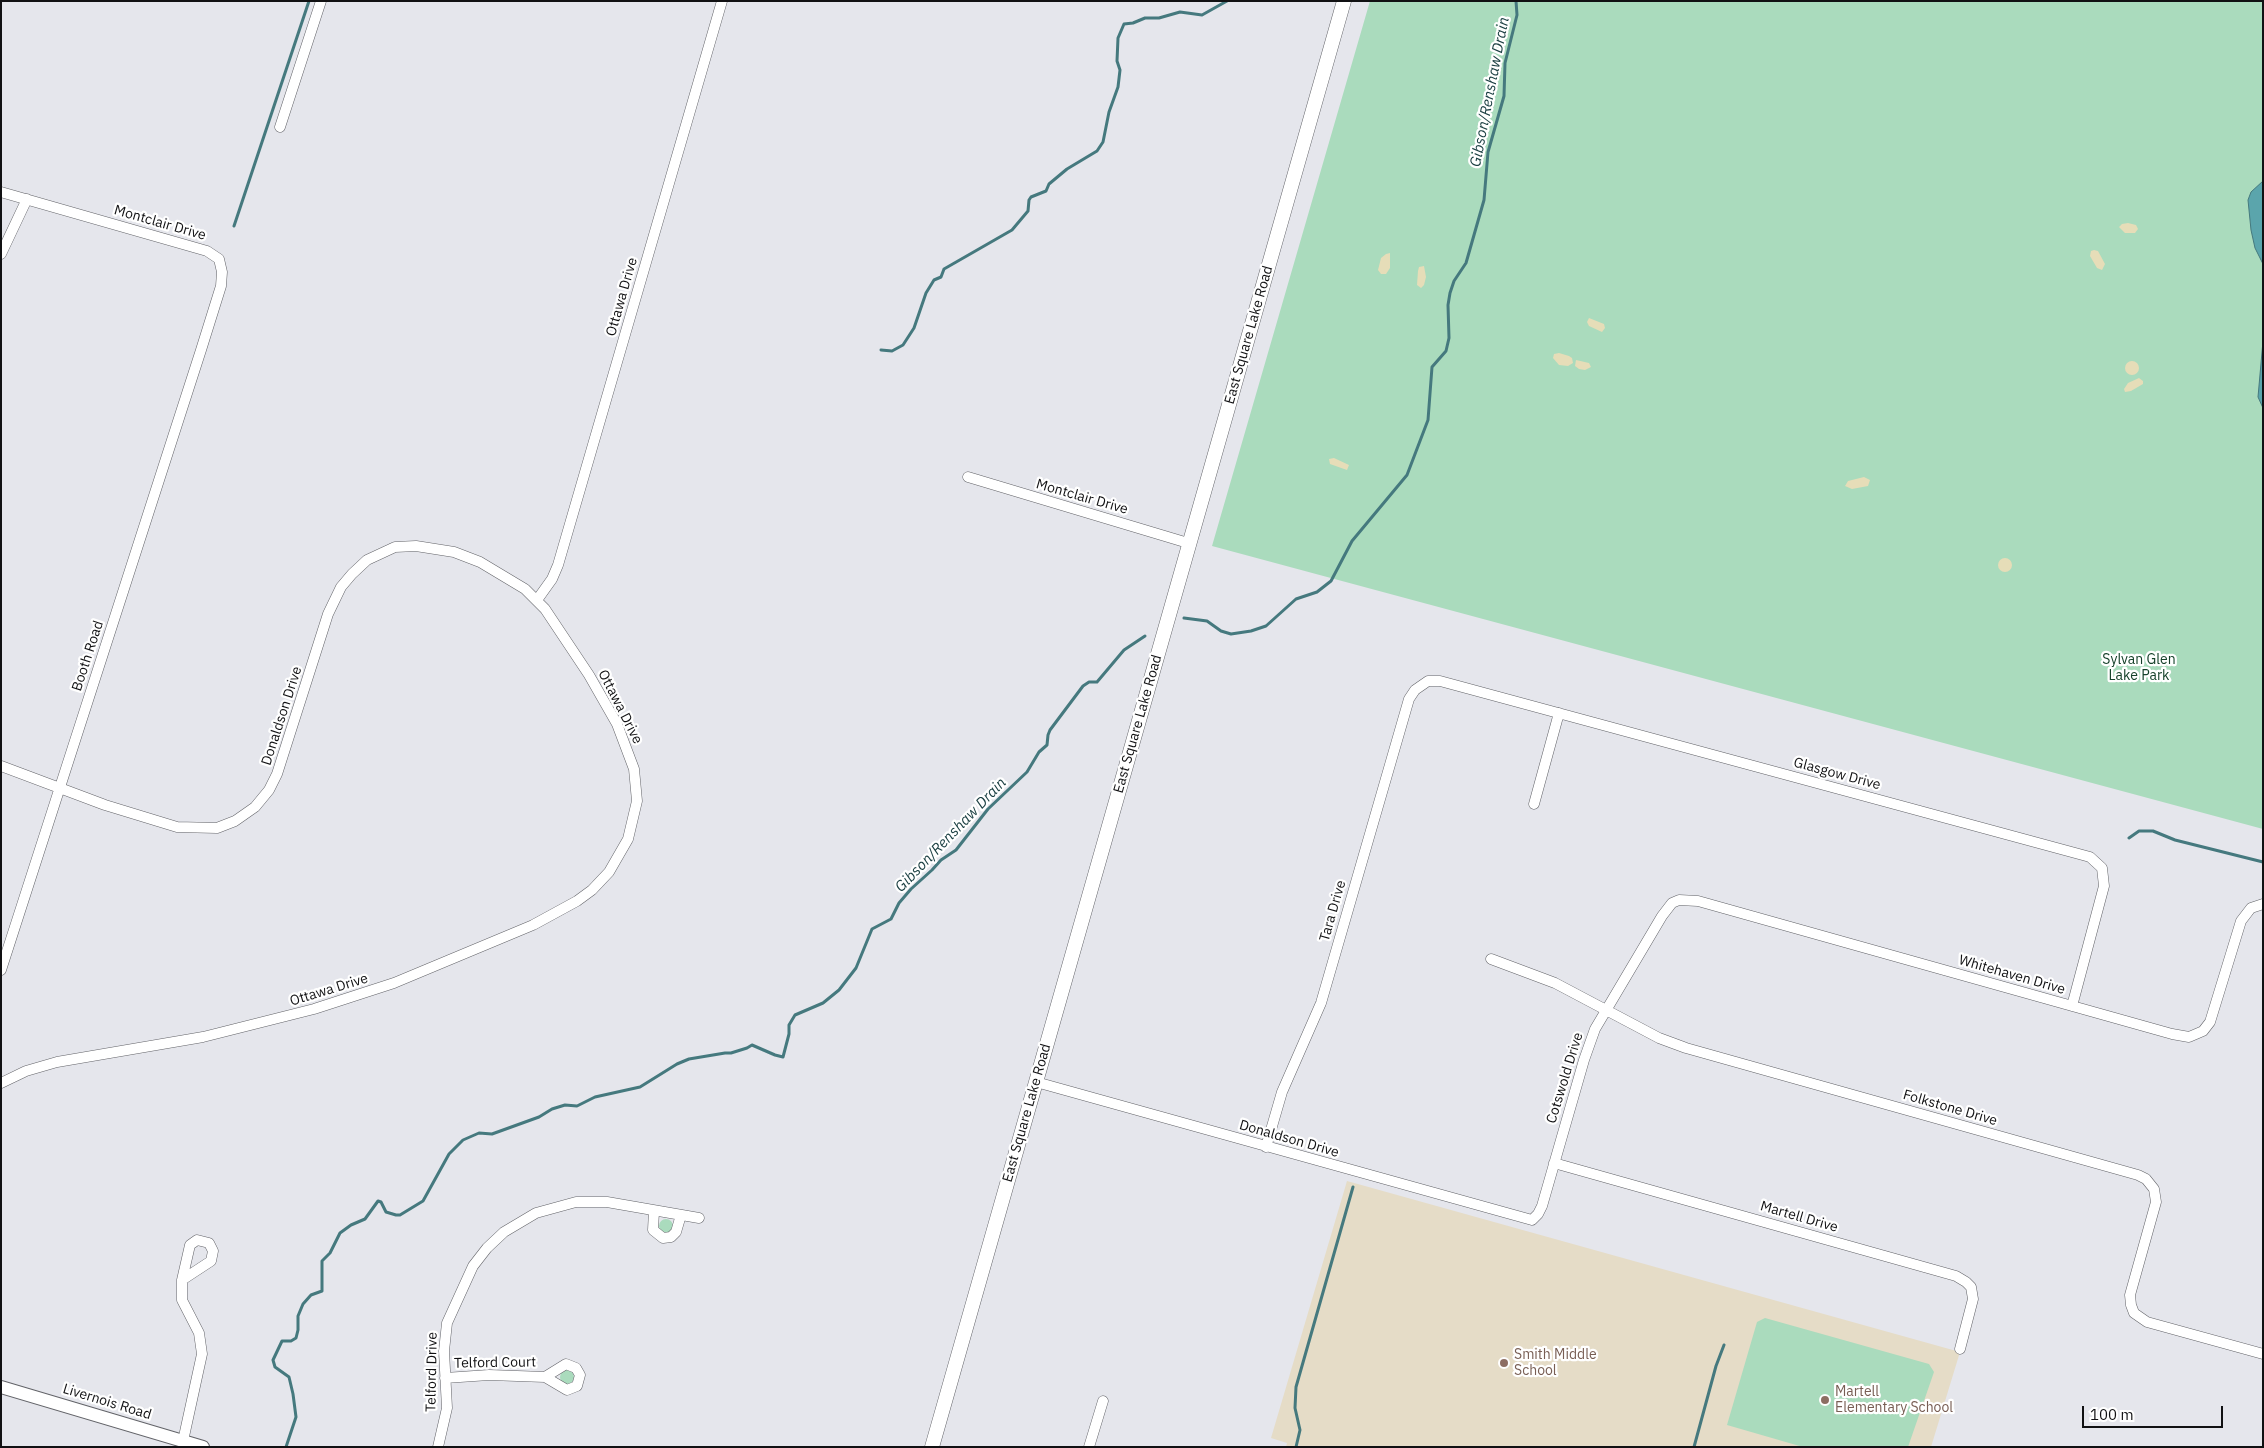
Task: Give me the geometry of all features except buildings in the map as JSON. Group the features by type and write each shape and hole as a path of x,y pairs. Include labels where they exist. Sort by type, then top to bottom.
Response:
{"main road":[{"name":"East Square Lake Road","path":"932,1447 1188,543 1344,1"}],"street":[{"path":"280,127 321,1"},
{"name":"Ottawa Drive","path":"1,1083 26,1071 57,1062 233,1031 361,995 533,925 563,910 592,890 609,872 628,839 636,801 634,769 610,712 551,616 537,600 552,579 558,565 722,1"},
{"name":"Montclair Drive","path":"1,192 196,247 216,256 222,267 222,279 201,350"},
{"path":"1,254 27,199"},
{"name":"Booth Road","path":"1,970 201,350"},
{"name":"Montclair Drive","path":"968,477 1188,543"},
{"name":"Donaldson Drive","path":"1,766 128,813 188,829 217,828 247,814 264,796 277,774 328,614 338,592 352,574 367,560 394,548 425,546 465,556 502,573 525,588 537,600"},
{"name":"Glasgow Drive","path":"1423,683 1440,681 2090,857 2102,868 2104,881 2072,1006"},
{"name":"Tara Drive","path":"1266,1147 1282,1092 1321,1004 1409,699 1423,683"},
{"path":"1534,804 1559,713"},
{"name":"Whitehaven Drive","path":"1672,903 1684,899 1698,901 2172,1034 2189,1037 2197,1035 2210,1022 2243,916 2251,908 2263,904"},
{"name":"Cotswold Drive","path":"1536,1218 1542,1206 1589,1042 1662,916 1672,903"},
{"name":"Folkstone Drive","path":"1491,959 1556,983 1659,1038 1686,1048 2138,1175 2146,1179 2154,1189 2156,1202 2130,1295 2134,1313 2147,1322 2263,1354"},
{"name":"Donaldson Drive","path":"1036,1082 1523,1219 1532,1220 1536,1218"},
{"name":"Martell Drive","path":"1554,1163 1956,1276 1970,1287 1974,1299 1960,1349"},
{"name":"Telford Drive","path":"438,1447 447,1408 445,1336 450,1314 473,1266 487,1248 504,1232 536,1213 576,1202 607,1202 699,1218"},
{"path":"654,1211 653,1230 663,1238 670,1237 676,1232 681,1215"},
{"path":"182,1280 182,1300 199,1333 202,1348 199,1371 183,1441"},
{"name":"Telford Court","path":"445,1378 489,1375 545,1377"},
{"name":"Livernois Road","path":"1,1387 203,1447"},
{"path":"1089,1447 1103,1401"}],"shaded area":[{"name":"Smith Middle School","path":"1347,1181 1960,1352 1931,1447 1286,1447 1287,1443 1271,1438"}],"green space":[{"name":"Sylvan Glen Lake Park","path":"1370,1 2263,1 2263,829 1212,546"},
{"path":"666,1219 671,1221 673,1226 671,1231 666,1233 661,1231 659,1226 661,1221"},
{"name":"Martell Elementary School","path":"1765,1318 1929,1364 1934,1372 1908,1447 1803,1447 1727,1425 1757,1322"},
{"path":"567,1370 572,1372 574,1377 572,1382 567,1384 562,1382 560,1377 562,1372"}],"sand":[{"path":"2122,224 2136,225 2138,229 2135,233 2125,233 2119,227"},
{"path":"2091,251 2098,251 2105,264 2102,270 2097,268 2090,256"},
{"path":"1390,253 1390,268 1386,274 1381,274 1378,270 1381,258"},
{"path":"1424,266 1426,277 1421,288 1417,285 1418,271 1419,267"},
{"path":"1589,318 1604,324 1605,328 1602,332 1589,326 1587,322"},
{"path":"1559,353 1572,358 1573,363 1568,366 1559,365 1553,358 1554,354"},
{"path":"1576,360 1589,363 1591,367 1585,370 1579,369 1575,366"},
{"path":"2132,361 2137,363 2139,368 2137,373 2132,375 2127,373 2125,368 2127,363"},
{"path":"2139,378 2143,381 2143,384 2131,391 2125,392 2124,389 2128,383"},
{"path":"1334,458 1349,465 1347,470 1330,464 1329,459"},
{"path":"1864,477 1870,480 1868,486 1852,489 1845,486 1848,481"},
{"path":"2005,558 2010,560 2012,565 2010,570 2005,572 2000,570 1998,565 2000,560"}],"water":[{"path":"2263,181 2263,264 2255,248 2248,200 2251,192"},
{"path":"2263,341 2263,408 2258,397"}],"waterway":[{"path":"234,226 309,1"},
{"path":"881,350 892,351 903,345 914,328 926,293 934,280 941,277 944,269 1012,230 1028,211 1031,197 1046,191 1049,184 1067,169 1097,151 1103,142 1109,112 1118,87 1120,70 1117,61 1118,38 1124,24 1180,12 1202,15 1227,1"},
{"name":"Gibson/Renshaw Drain","path":"1184,618 1207,621 1221,631 1231,634 1251,631 1266,626 1296,599 1317,592 1331,581 1352,541 1407,475 1428,420 1432,367 1446,351 1449,338 1448,305 1450,293 1454,281 1466,263 1484,200 1488,152 1504,96 1505,63 1517,15 1516,1"},
{"name":"Gibson/Renshaw Drain","path":"286,1447 296,1417 293,1394 289,1377 275,1367 273,1360 282,1341 291,1341 296,1338 298,1316 303,1304 311,1295 322,1291 322,1261 330,1253 340,1233 351,1225 365,1219 378,1201 381,1202 386,1212 396,1215 400,1215 423,1201 449,1154 463,1140 479,1133 492,1134 539,1117 552,1109 565,1105 577,1106 595,1097 640,1087 677,1064 689,1059 731,1053 752,1045 783,1057 789,1034 789,1025 795,1015 823,1003 839,990 856,968 872,929 891,919 899,903 911,889 941,860 956,850 988,809 1027,772 1039,752 1047,745 1050,730 1083,686 1089,682 1097,682 1124,650 1145,636"},
{"path":"2129,838 2139,831 2153,831 2175,840 2263,862"},
{"path":"1296,1447 1300,1430 1295,1408 1296,1387 1353,1187"},
{"path":"1694,1447 1716,1366 1724,1345"}],"place":[{"name":"Smith Middle School","path":"1504,1363"},
{"name":"Martell Elementary School","path":"1825,1400"}]}
